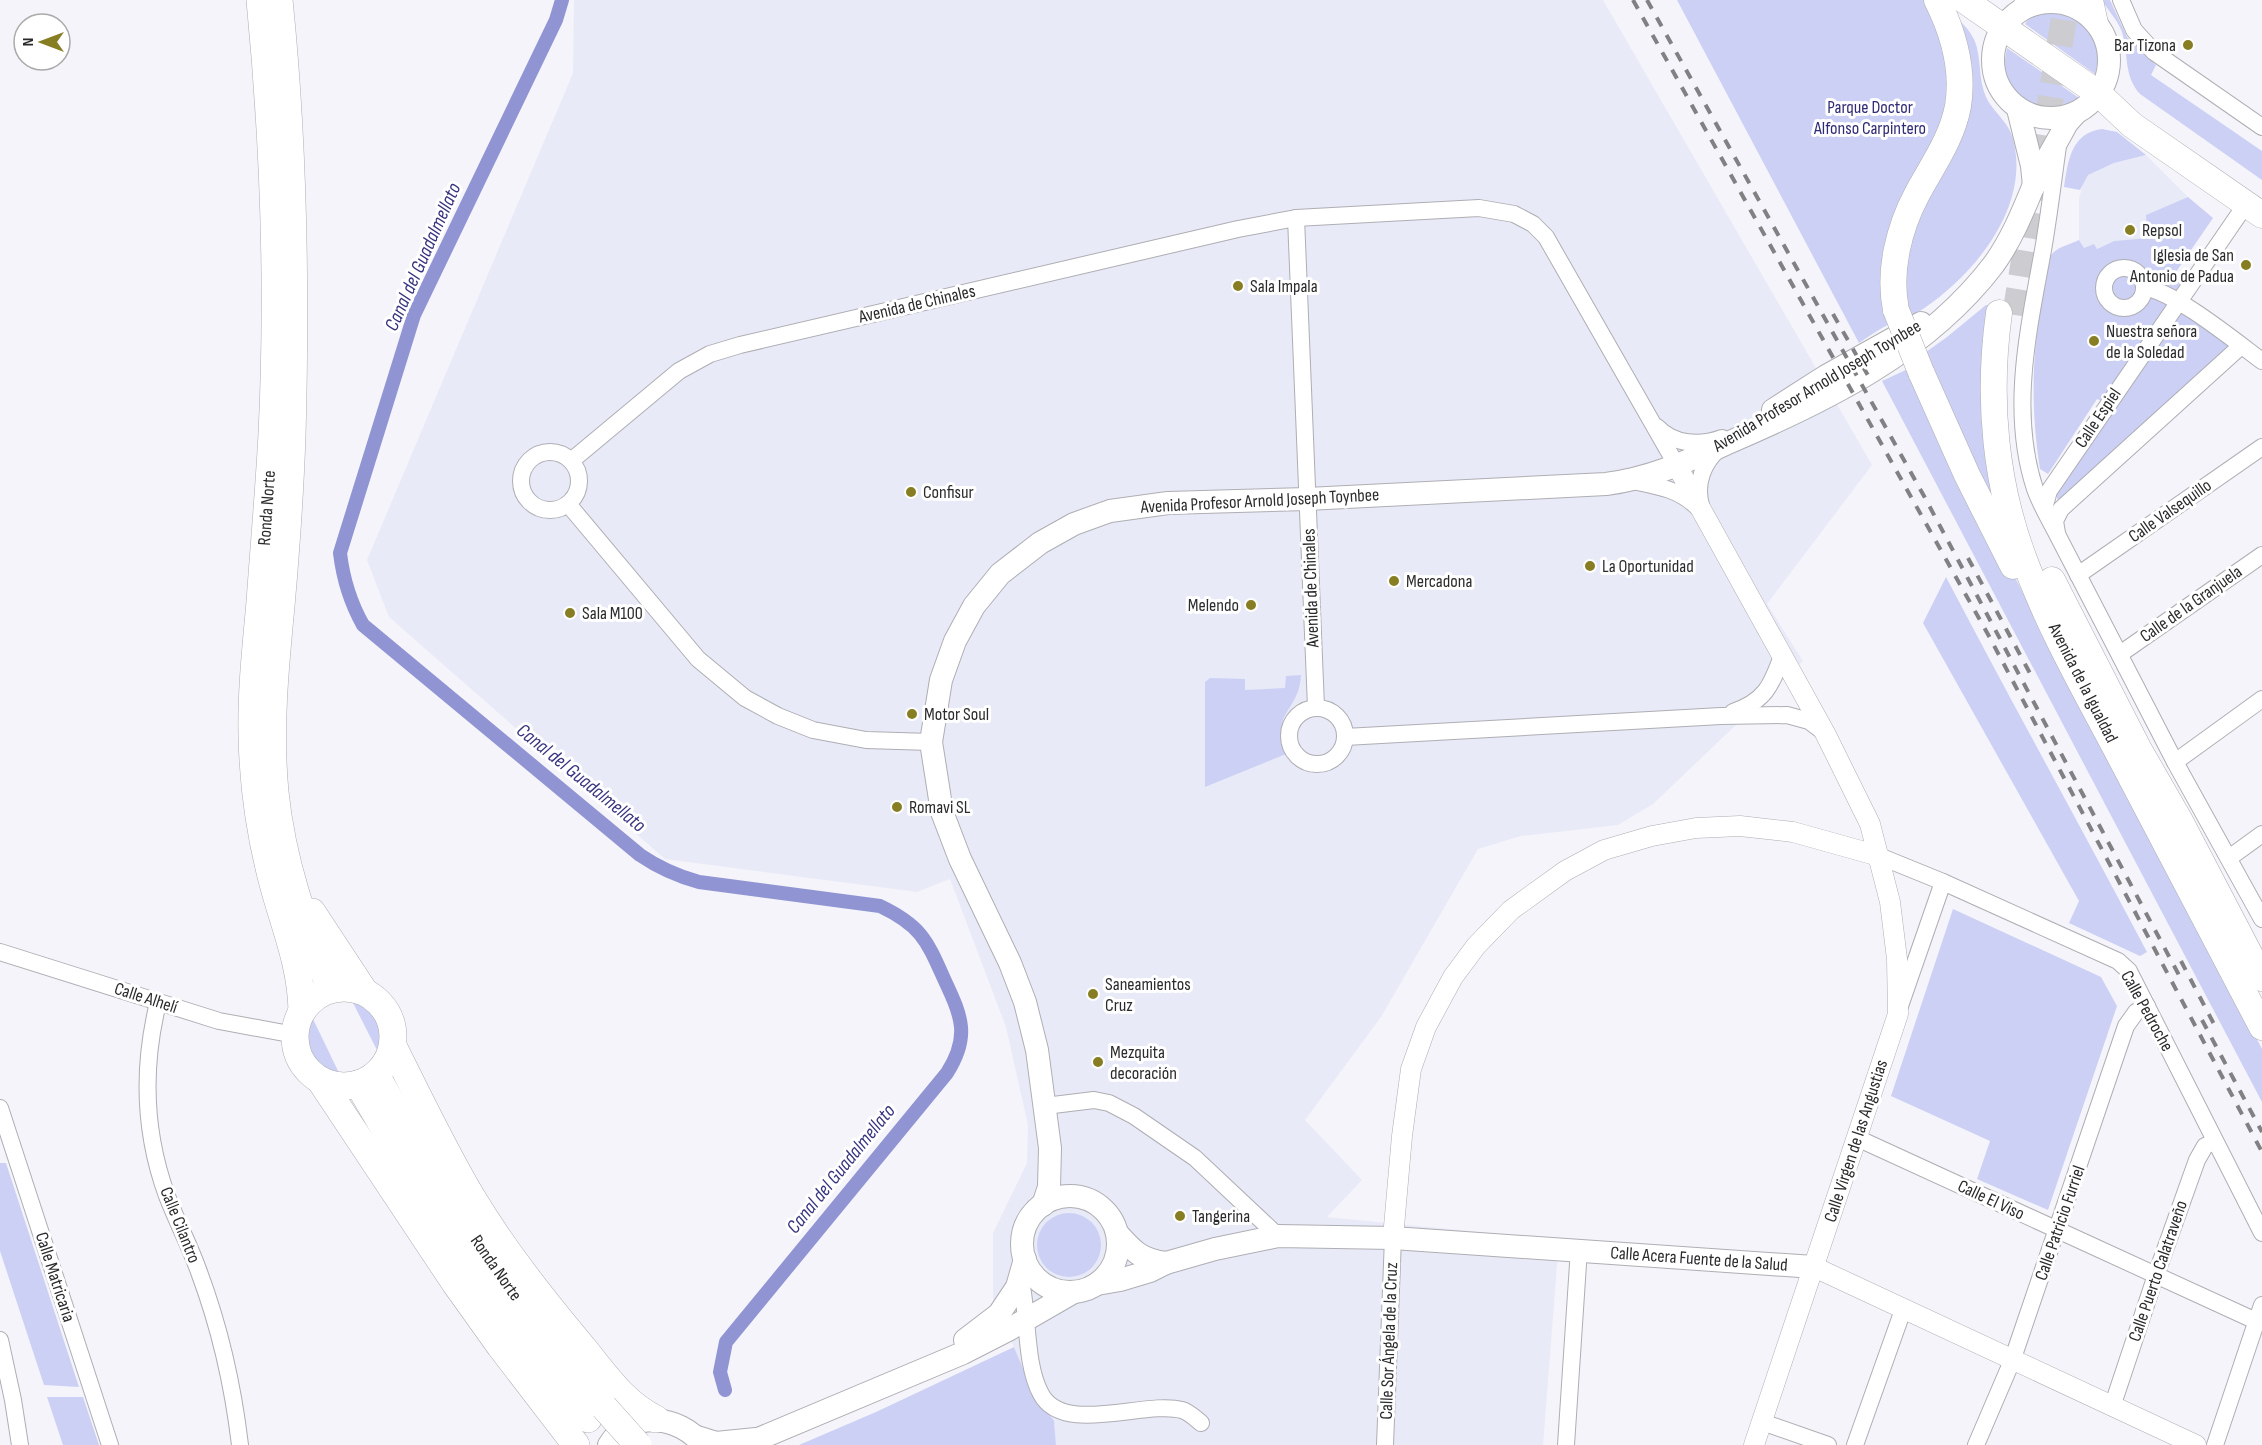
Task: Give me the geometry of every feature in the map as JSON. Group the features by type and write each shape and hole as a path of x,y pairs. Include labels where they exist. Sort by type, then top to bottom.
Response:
{"highway":[{"name":"Ronda Norte","path":"260,0 268,100 275,254 272,432 277,525"},
{"name":"Ronda Norte","path":"279,0 288,104 294,258 292,425 277,525 263,681 252,736 255,786 262,837 275,890 299,968 298,1023"},
{"name":"Ronda Norte","path":"263,681 272,740 275,792 282,838 293,887 311,941 331,988"},
{"path":"293,887 364,991 382,1004 393,1030 393,1046 386,1063 367,1080 334,1085 320,1080"},
{"path":"364,991 348,987 331,988 314,997 298,1023 296,1050 302,1064 320,1080 455,1283 576,1445"},
{"path":"393,1046 462,1179 508,1253 555,1315 620,1392 636,1409 656,1419"},
{"name":"Ronda Norte","path":"367,1080 475,1239 551,1344 596,1413 638,1445"}],"main road":[{"path":"1937,0 1949,25 1958,54 1959,96 1947,139 1902,229 1893,283 1896,310 1921,372 1998,537 2048,633 2075,672"},
{"path":"1964,0 2099,94 2132,125 2257,205"},
{"path":"2056,2 2073,6 2088,15 2099,28 2107,44 2109,61 2107,78 2099,94 2089,106 2075,114 2046,119 2032,116 2018,109 2005,96 1996,80 1993,62 1995,43 2003,27 2024,5 2056,2"},
{"path":"2018,109 2032,166 2034,186"},
{"name":"Avenida Profesor Arnold Joseph Toynbee","path":"1043,1204 1049,1187 1050,1148 1037,1050 1025,1002 1010,963 960,859 942,812 931,742 941,680 955,641 974,606 1000,574 1040,543 1074,524 1110,511 1168,503 1576,486 1633,481 1677,466 1723,443 1826,376 1959,302 1984,276 2003,250 2034,186 2075,114"},
{"name":"Avenida de la Igualdad","path":"2262,978 2180,822 2138,748 2059,597 2043,561 2029,521 2018,477 2010,422 2007,314 1994,355 1993,399 1997,453 2007,504 2027,568 2075,672 2262,1027"},
{"name":"Avenida Profesor Arnold Joseph Toynbee","path":"1050,1148 1065,1179 1080,1197"},
{"path":"919,1370 999,1314 1017,1287 1022,1268 1022,1242 1028,1221 1043,1204 1060,1197 1080,1197 1090,1201 1107,1214 1117,1233 1142,1257 1152,1262 1166,1263"},
{"path":"609,1445 620,1432 630,1425 656,1419 678,1424 700,1441 750,1442 970,1350 1072,1293 1097,1284 1112,1267 1118,1245 1117,1233"},
{"name":"Calle Acera Fuente de la Salud","path":"1097,1284 1120,1280 1150,1271 1166,1263 1232,1245 1278,1236 1393,1238 1579,1249 1814,1267"},
{"path":"1022,1268 1050,1288 1072,1293"}],"street":[{"path":"2093,0 2099,28"},
{"path":"2123,6 2139,38 2154,52 2262,127"},
{"name":"Avenida de la Igualdad","path":"2060,137 2043,251 2027,331 2023,371 2024,424 2030,473 2035,490 2058,538 2175,762 2262,919"},
{"name":"Calle Espiel","path":"2049,518 2045,505 2049,491 2178,302 2257,205"},
{"name":"Avenida de Chinales","path":"571,461 680,371 710,354 1238,229 1296,218 1479,208 1501,211 1524,219 1539,230 1555,252 1677,466 1825,734"},
{"name":"Avenida de Chinales","path":"1296,218 1316,707"},
{"path":"2144,287 2156,289 2178,302 2262,361"},
{"name":"Calle Espiel","path":"2058,538 2055,525 2058,513 2241,346"},
{"name":"Avenida de Chinales","path":"1650,419 1670,438 1686,443 1716,440 1723,443 1713,454 1701,476 1698,498 1702,512"},
{"name":"Calle Valsequillo","path":"2078,575 2262,447"},
{"path":"554,452 564,455 571,461 579,478 575,497 568,504 550,511 531,504 525,497 520,478 523,469 536,455 554,452"},
{"name":"Avenida de Chinales","path":"1633,481 1673,490 1688,499 1702,512"},
{"path":"568,504 698,659 745,698 778,716 813,730 866,740 931,742"},
{"name":"Calle de la Granjuela","path":"2120,654 2262,555"},
{"path":"1721,716 1761,698 1768,690 1782,656"},
{"path":"2175,762 2262,699"},
{"path":"1316,707 1333,712 1344,728 1345,737 1343,746 1331,760 1322,764 1313,764 1296,755 1291,747 1289,729 1299,714 1316,707"},
{"path":"1345,737 1721,716 1787,715 1809,721 1825,734"},
{"name":"Calle Virgen de las Angustias","path":"1825,734 1870,824 1879,856 1890,902 1897,959 1898,1014"},
{"name":"Avenida de la Igualdad","path":"2175,762 2180,822"},
{"path":"1393,1238 1411,1069 1426,1027 1453,977 1476,946 1510,910 1565,871 1604,850 1652,836 1696,828 1740,826 1793,832 1879,856"},
{"path":"2229,858 2262,834"},
{"name":"Calle Pedroche","path":"1879,856 1943,882 2118,961 2129,971 2262,1233"},
{"name":"Calle Virgen de las Angustias","path":"1754,1445 1943,882"},
{"name":"Calle Alhelí","path":"0,952 219,1021 298,1023"},
{"name":"Calle Cilantro","path":"158,1003 153,1024 147,1078 150,1133 162,1181 199,1272 220,1340 233,1396 240,1445"},
{"name":"Calle Patricio Furriel","path":"1976,1445 2012,1361 2126,1026 2136,1012 2147,1006"},
{"path":"1045,1106 1094,1100 1109,1103 1134,1116 1195,1158 1278,1236"},
{"name":"Calle Matricaria","path":"0,1108 110,1445"},
{"name":"Calle El Viso","path":"1857,1138 2156,1275 2259,1313"},
{"name":"Calle Puerto Calatraveño","path":"2112,1407 2197,1160 2205,1146 2214,1142"},
{"name":"Calle Sor Ángela de la Cruz","path":"1385,1445 1393,1238"},
{"path":"1566,1445 1579,1249"},
{"name":"Calle Acera Fuente de la Salud","path":"1814,1267 2196,1445"},
{"path":"1022,1268 1033,1374 1042,1396 1058,1411 1080,1415 1174,1409 1190,1414 1201,1423"},
{"path":"1855,1445 1903,1310"},
{"path":"2215,1445 2259,1313"},
{"path":"0,1340 7,1400 20,1445"},
{"path":"1762,1422 1828,1445"}],"shaded area":[{"path":"574,0 1603,0 1872,465 1767,604 1803,661 1653,804 1618,825 1521,836 1478,849 1381,1017 1305,1120 1362,1180 1327,1217 1559,1240 1543,1445 1056,1445 1054,1421 1031,1387 1014,1347 993,1307 993,1233 1027,1163 1028,1125 1006,1027 950,879 917,892 665,859 389,617 367,560 573,73"},
{"name":"Repsol","path":"2146,155 2188,197 2146,215 2147,238 2114,241 2096,249 2084,249 2079,240 2079,199 2087,175 2114,163"}],"green space":[{"name":"Parque Doctor Alfonso Carpintero","path":"1677,0 1931,0 1965,26 1977,48 1986,97 2011,133 2016,164 2014,189 2006,213 1994,236 1962,277 1923,309 1882,328 1859,343"},
{"path":"2102,0 2110,0 2127,37 2156,65 2151,75 2262,151 2262,180 2140,94 2131,79 2120,28"},
{"path":"2058,12 2079,21 2092,34 2098,51 2095,74 2025,24 2035,16"},
{"path":"2007,48 2079,98 2069,103 2048,107 2028,103 2020,98 2007,80 2005,64"},
{"path":"2102,129 2117,132 2146,155 2114,163 2088,175 2080,190 2064,187 2067,168 2077,142 2084,136"},
{"path":"2188,197 2213,218 2176,272 2185,279 2102,401 2097,399 2048,474 2040,469 2035,422 2034,378 2037,333 2049,258 2057,250 2079,240 2084,248 2094,244 2097,249 2114,241 2147,238 2146,215"},
{"path":"1986,305 1991,305 2007,534 1919,357"},
{"path":"2182,312 2229,347 2058,501 2056,493 2177,315"},
{"path":"1908,369 2262,1049 2262,1102 1882,381"},
{"path":"1946,577 2147,952 2140,956 2069,923 2079,901 1923,623"},
{"path":"1301,675 1296,697 1281,728 1286,754 1205,787 1205,682 1210,678 1245,679 1245,690 1285,688 1286,676"},
{"path":"1953,909 2101,977 2117,1006 2048,1210 1977,1179 1990,1141 1891,1096"},
{"path":"349,995 367,1003 380,1018 385,1036 380,1056"},
{"path":"312,1017 340,1075 322,1068 311,1054 307,1036"},
{"path":"0,1163 6,1163 79,1387 44,1385 0,1251"},
{"path":"1063,1213 1075,1213 1092,1222 1099,1233 1101,1245 1099,1257 1092,1268 1075,1277 1063,1277 1051,1272 1042,1263 1037,1251 1037,1239 1042,1227 1051,1218"},
{"path":"1014,1347 1031,1387 1054,1421 1056,1445 799,1445 876,1412"},
{"path":"47,1397 83,1397 99,1445 63,1445"}],"waterway":[{"name":"Canal del Guadalmellato","path":"562,0 556,20 414,315 340,553 348,590 363,625 640,855 668,871 699,882 880,906 914,928 928,945 939,967 956,1006 961,1027 959,1048 954,1060 947,1073 726,1342 720,1372 725,1390"}],"tunnel":[{"path":"2015,315 2067,0"}],"railway":[{"path":"1633,0 1990,638 2262,1152"},
{"path":"1647,0 1924,496 2180,977"},
{"path":"1833,314 1870,379"},
{"path":"1968,558 2032,677"},
{"path":"2181,961 2216,1028"},
{"path":"2202,1020 2262,1132"}],"place":[{"name":"Bar Tizona","path":"2188,45"},
{"name":"Repsol","path":"2130,230"},
{"name":"Iglesia de San Antonio de Padua","path":"2246,265"},
{"name":"Sala Impala","path":"1238,286"},
{"name":"Nuestra señora de la Soledad","path":"2094,341"},
{"name":"Confisur","path":"911,492"},
{"name":"La Oportunidad","path":"1590,566"},
{"name":"Mercadona","path":"1394,581"},
{"name":"Melendo","path":"1251,605"},
{"name":"Sala M100","path":"570,613"},
{"name":"Motor Soul","path":"912,714"},
{"name":"Romavi SL","path":"897,807"},
{"name":"Saneamientos Cruz","path":"1093,994"},
{"name":"Mezquita decoración","path":"1098,1062"},
{"name":"Tangerina","path":"1180,1216"}]}
